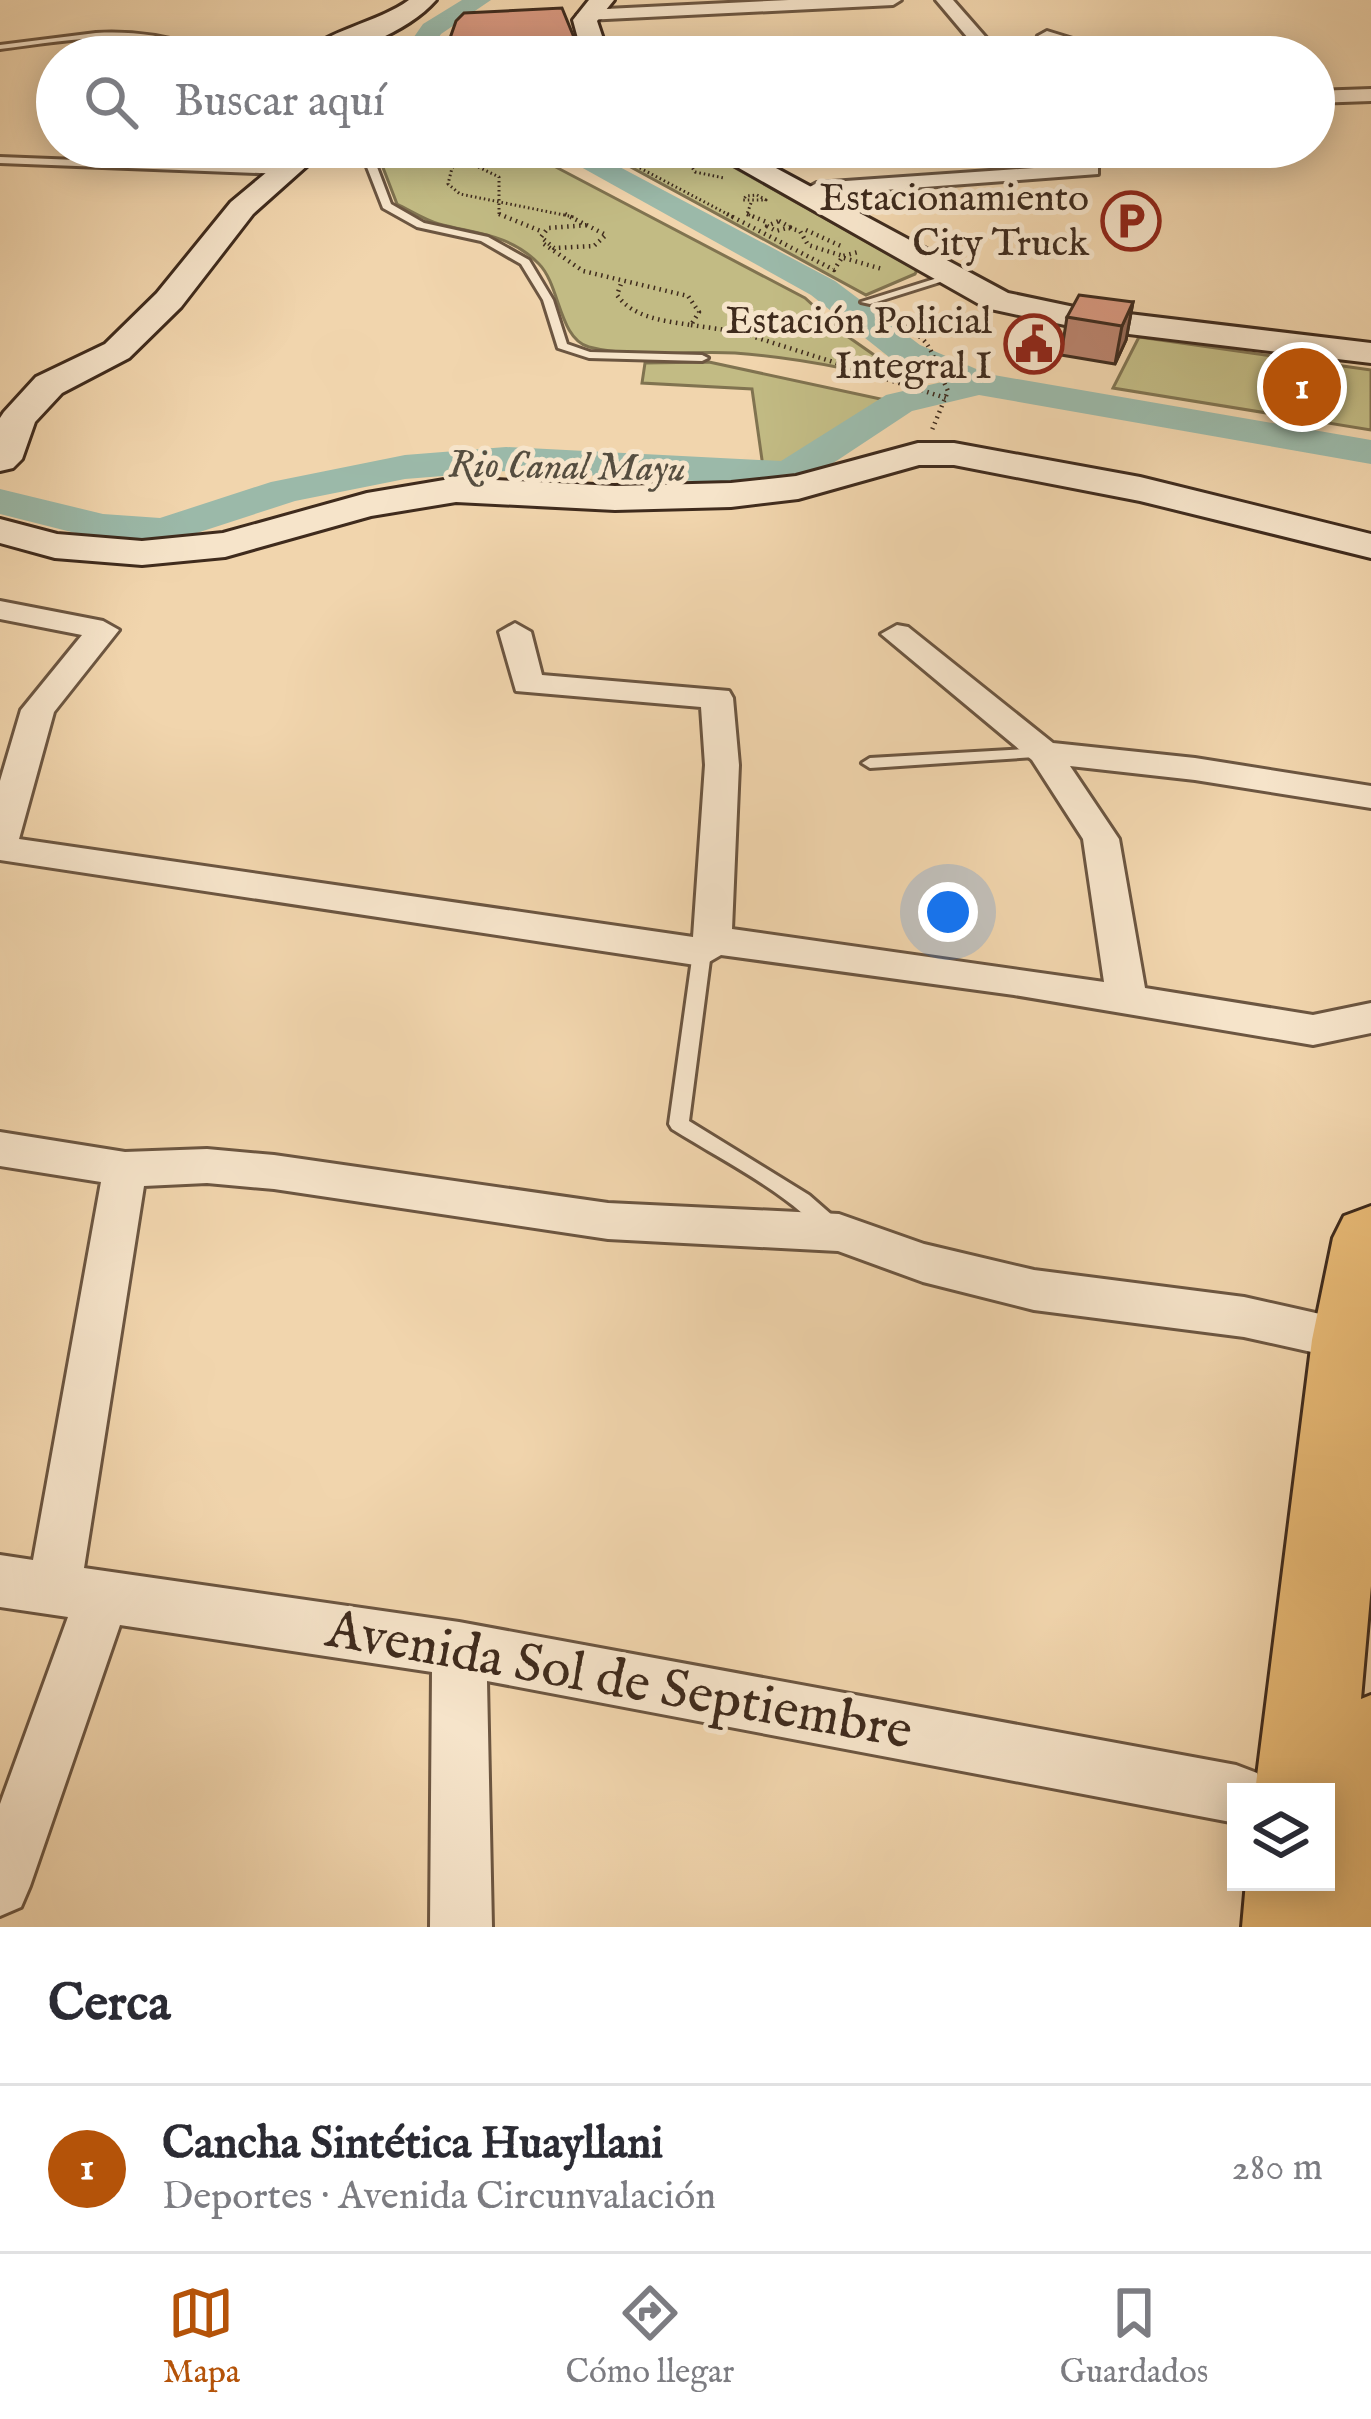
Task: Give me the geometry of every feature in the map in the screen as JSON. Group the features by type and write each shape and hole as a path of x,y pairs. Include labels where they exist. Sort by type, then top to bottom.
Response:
{"highway":[{"path":"1305,1783 1352,1340 1371,1238"},
{"path":"1370,1927 1361,1874 1371,1743"},
{"path":"1294,1927 1296,1891"}],"street":[{"path":"359,36 404,16 424,0"},
{"path":"603,7 893,0"},
{"path":"946,2 977,10"},
{"path":"946,2 974,36"},
{"path":"1335,96 1371,95"},
{"path":"0,460 9,451 17,420 49,385 117,351 169,300 242,208 287,168"},
{"path":"756,168 959,274 1055,308 1371,352"},
{"path":"780,168 959,274"},
{"path":"818,189 1090,170"},
{"path":"1055,308 1371,342"},
{"path":"0,530 55,546 142,553 225,544 367,505 456,490 615,498 731,495 798,488 918,454 954,454 1140,489 1371,546"},
{"path":"0,610 103,630 38,710 0,844 707,946 1127,999 1313,1030 1371,1018"},
{"path":"515,632 528,684 717,698 722,765 707,946"},
{"path":"897,634 1044,753 1101,839 1127,999"},
{"path":"1044,753 1195,769 1371,797"},
{"path":"0,1149 125,1169 252,1170 608,1221 839,1233 923,1263 1034,1290 1244,1317 1352,1340"},
{"path":"0,1886 78,1592 125,1169"},
{"name":"Avenida Sol de Septiembre","path":"0,1581 459,1649 1227,1792"},
{"path":"459,1649 461,1927"}],"lane":[{"path":"92,36 163,36"},
{"path":"0,47 36,43"},
{"path":"0,160 36,162"},
{"path":"204,168 283,171"},
{"path":"372,168 387,206 421,225 484,239 525,262 548,300 562,346 589,355 702,358"},
{"path":"866,302 959,274"},
{"path":"870,763 1044,753"},
{"path":"707,946 679,1124 802,1201 839,1233"}],"path":[{"path":"455,168 447,178 452,191 474,201 542,206 606,235 594,247 564,249 542,241"},
{"path":"477,168 499,177 500,217 543,232 557,225 589,225"},
{"path":"640,168 834,271 843,256"},
{"path":"692,168 739,180"},
{"path":"755,192 766,200 751,203 743,199 755,192"},
{"path":"751,203 747,214 752,219 786,222 800,231 808,245 843,256 873,248"},
{"path":"806,230 821,238 808,245"},
{"path":"543,232 542,241 551,253 583,272 688,296 699,312 691,325"},
{"path":"622,281 617,295 622,304 651,318 739,332 946,398"},
{"path":"866,302 926,341 948,391 936,418"}],"shaded area":[{"path":"383,168 558,168 805,298 847,336 923,389 783,358 625,353 589,347 571,334 546,273 528,254 504,241 434,222 397,204"},
{"path":"633,168 735,168 917,270 866,295"},
{"path":"1139,337 1371,370 1371,430 1113,388"},
{"path":"709,362 899,403 789,474 764,474 752,389 642,383 645,363"}],"building":[{"path":"562,8 573,36 451,36 464,13"},
{"path":"1079,295 1133,302 1122,326 1067,317"}],"waterway":[{"path":"427,36 479,0"},
{"path":"599,168 823,288 907,353 979,384"},
{"name":"Rio Canal Mayu","path":"0,501 103,527 163,531 286,491 405,467 506,459 789,474 899,403 979,384"},
{"path":"979,384 1371,452"}],"place":[{"name":"Estacionamiento City Truck","path":"1131,221"},
{"name":"Estación Policial Integral I","path":"1034,344"},
{"name":"Cancha Sintética Huayllani","path":"1302,387"}]}
